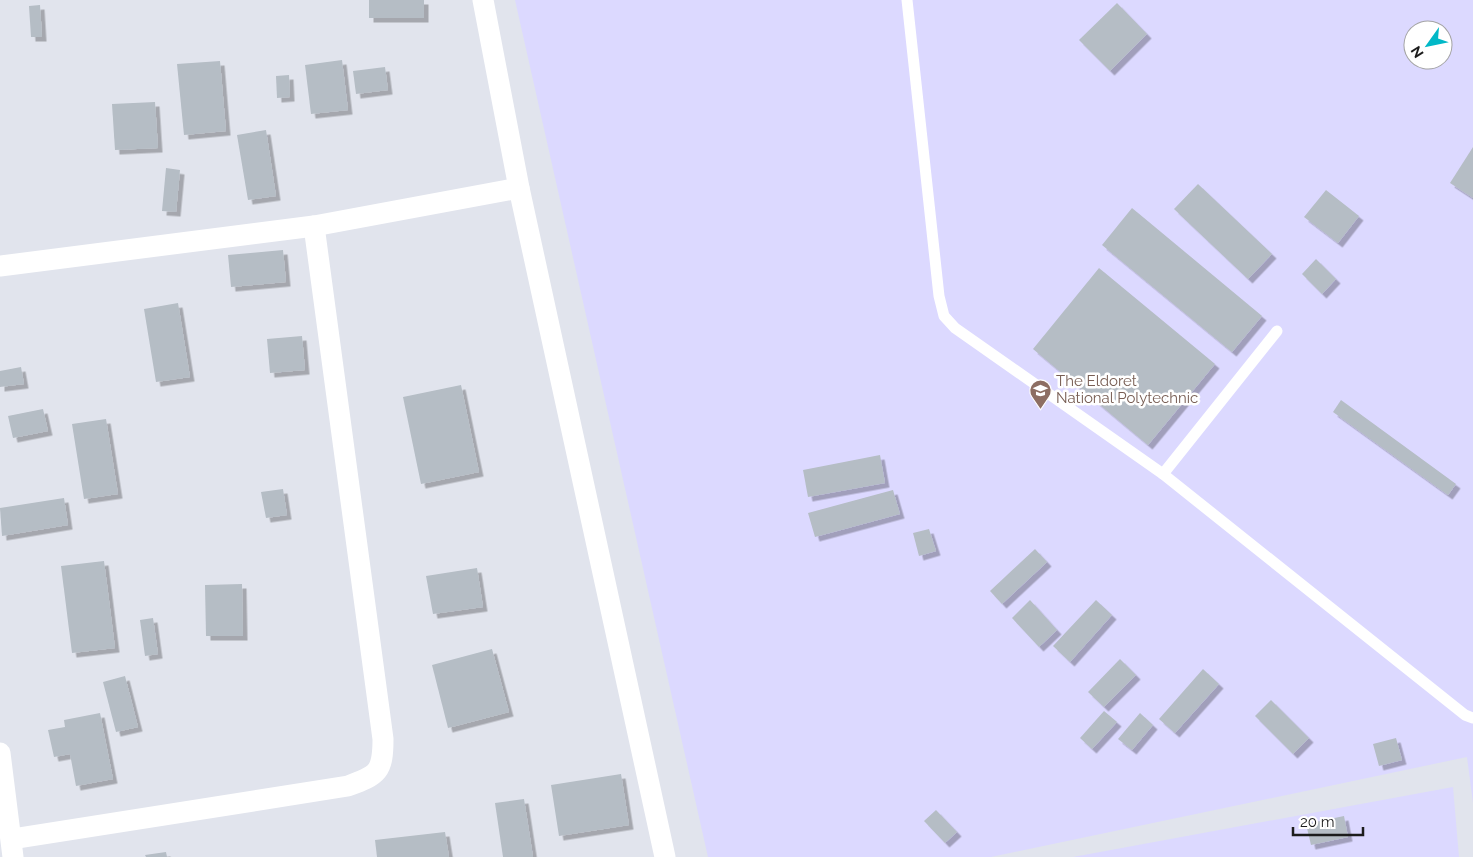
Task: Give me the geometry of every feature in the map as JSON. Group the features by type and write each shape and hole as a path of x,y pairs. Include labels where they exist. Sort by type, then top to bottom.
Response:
{"street":[{"path":"483,0 519,188 665,857"},
{"path":"0,266 314,226 519,188"},
{"path":"0,753 12,848 348,786 365,780 378,771 383,757 383,739 314,226"}],"lane":[{"path":"907,0 939,296 944,316 955,328 1163,474 1465,715 1473,718"},
{"path":"1163,474 1277,331"}],"shaded area":[{"name":"The Eldoret National Polytechnic","path":"515,0 1473,0 1473,803 1467,757 991,857 708,857"},
{"path":"1453,787 1459,857 1073,857"}],"building":[{"path":"369,0 424,0 424,18 369,18"},
{"path":"1117,3 1147,34 1110,71 1079,40"},
{"path":"40,5 42,37 31,37 29,6"},
{"path":"342,60 348,110 311,114 305,65"},
{"path":"220,61 226,131 184,135 177,64"},
{"path":"385,67 388,90 356,94 353,71"},
{"path":"289,75 290,97 277,98 276,76"},
{"path":"155,102 158,148 115,150 112,104"},
{"path":"266,130 276,196 248,200 237,135"},
{"path":"1473,147 1473,198 1450,183"},
{"path":"166,168 180,170 176,212 162,211"},
{"path":"1198,184 1272,254 1248,279 1174,209"},
{"path":"1326,190 1359,216 1338,243 1304,217"},
{"path":"1132,208 1262,316 1232,352 1102,245"},
{"path":"283,250 286,282 231,287 228,255"},
{"path":"1316,259 1336,279 1322,294 1302,274"},
{"path":"1099,268 1215,364 1148,445 1033,349"},
{"path":"178,303 190,377 156,382 144,309"},
{"path":"302,336 305,370 270,373 267,339"},
{"path":"21,367 24,384 0,387 0,371"},
{"path":"461,385 479,472 421,484 403,397"},
{"path":"1341,400 1456,484 1448,495 1333,412"},
{"path":"43,409 48,431 13,438 8,416"},
{"path":"106,419 118,494 84,499 72,424"},
{"path":"880,455 885,483 808,497 803,470"},
{"path":"283,489 287,515 266,518 261,492"},
{"path":"893,490 900,514 815,537 808,513"},
{"path":"64,498 68,525 2,536 0,508"},
{"path":"929,529 936,551 919,556 913,533"},
{"path":"1035,549 1047,562 1002,604 990,591"},
{"path":"104,561 115,648 72,653 61,566"},
{"path":"477,568 483,607 433,614 426,576"},
{"path":"242,584 243,636 206,636 205,585"},
{"path":"1030,600 1057,630 1039,647 1012,618"},
{"path":"1096,600 1112,615 1070,662 1053,646"},
{"path":"153,618 158,654 145,656 140,620"},
{"path":"492,649 509,712 448,728 432,665"},
{"path":"1120,659 1136,675 1104,707 1088,692"},
{"path":"1203,669 1219,684 1175,733 1159,719"},
{"path":"125,676 138,727 116,732 103,682"},
{"path":"1271,700 1309,738 1293,754 1255,716"},
{"path":"1104,711 1117,722 1092,749 1080,738"},
{"path":"100,713 113,779 76,786 70,754 54,757 48,730 65,727 64,720"},
{"path":"1140,713 1153,725 1132,750 1118,739"},
{"path":"1396,738 1402,760 1379,766 1373,744"},
{"path":"621,774 629,825 559,836 551,785"},
{"path":"524,799 533,857 503,857 495,803"},
{"path":"936,810 957,832 945,843 924,821"},
{"path":"1344,816 1348,837 1311,845 1306,824"},
{"path":"445,832 449,857 377,857 375,840"},
{"path":"166,852 167,857 146,857 145,855"}],"place":[{"name":"The Eldoret National Polytechnic","path":"1040,409"}]}
